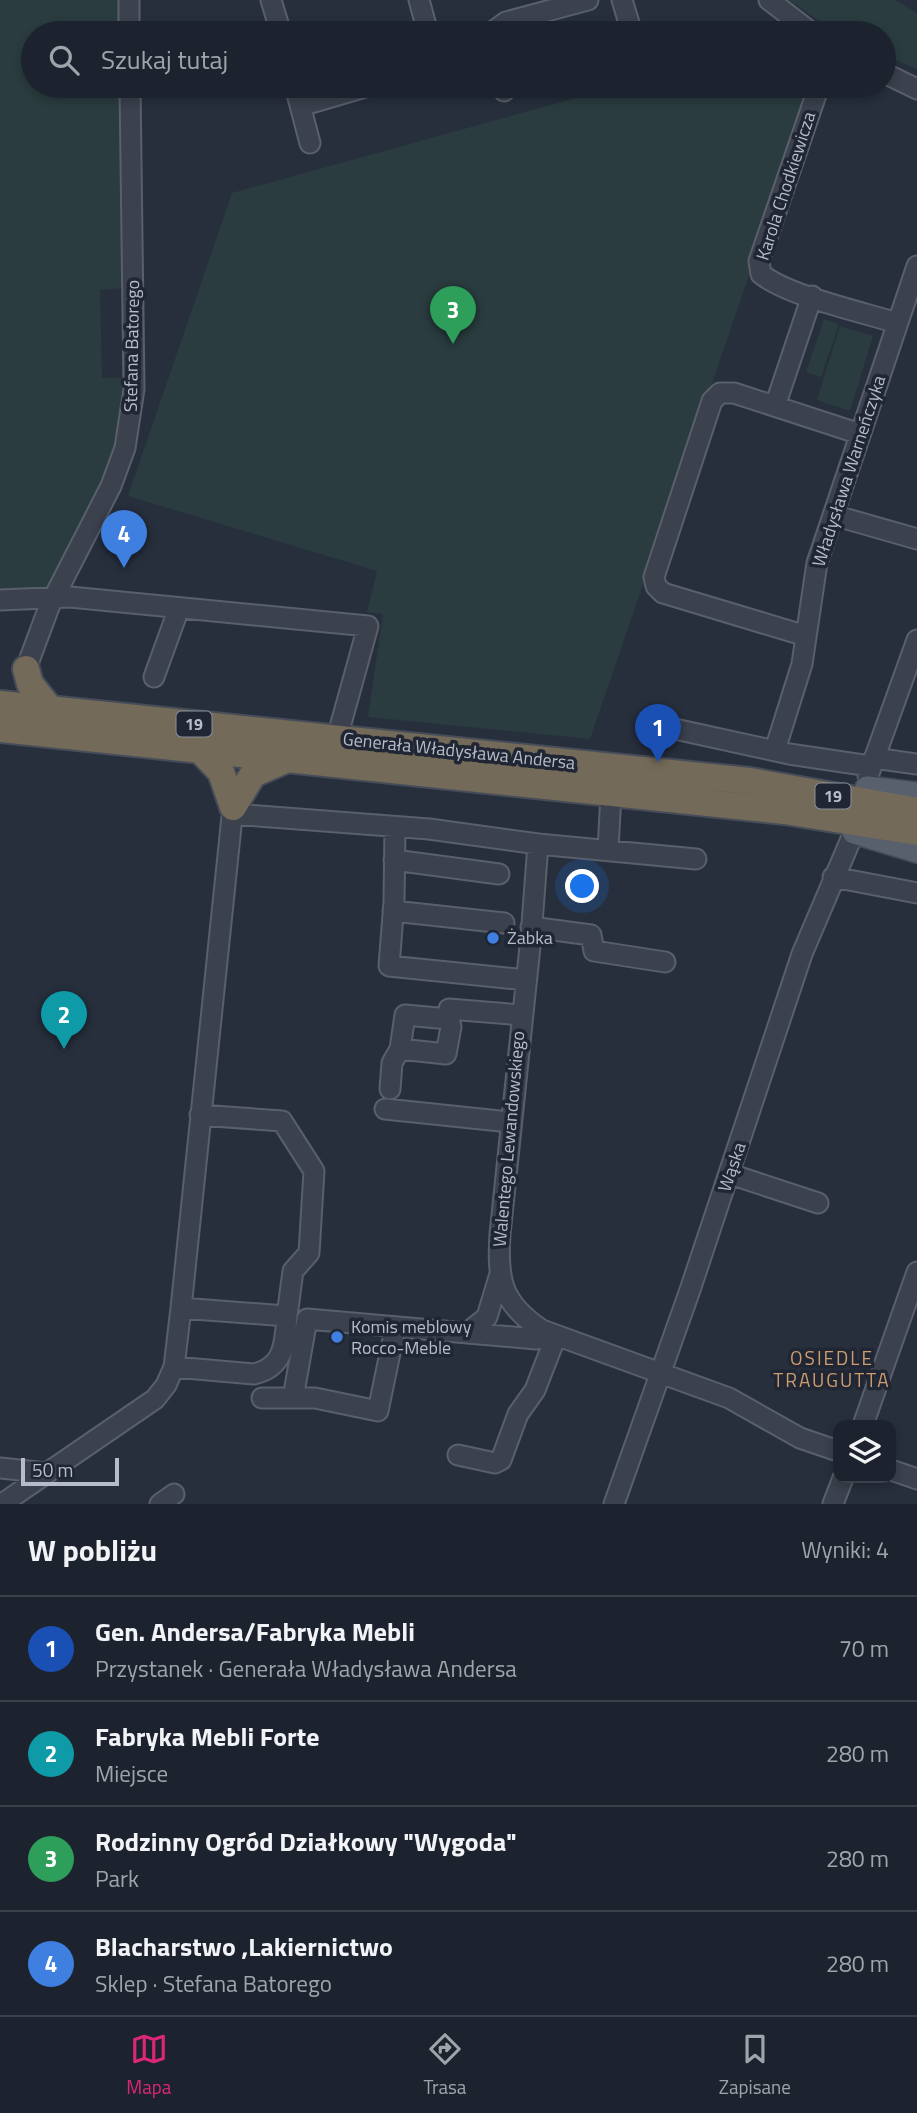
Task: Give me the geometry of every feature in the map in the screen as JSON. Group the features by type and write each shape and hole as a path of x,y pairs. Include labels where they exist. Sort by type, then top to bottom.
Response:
{"highway":[{"path":"0,697 26,669"},
{"path":"26,669 30,684 51,710"},
{"name":"Generała Władysława Andersa","path":"0,704 750,781 917,811"},
{"name":"Generała Władysława Andersa","path":"0,729 784,811 917,832"},
{"path":"201,751 221,772 233,810"},
{"path":"233,810 253,774 286,760"},
{"path":"750,781 870,771"},
{"path":"784,811 854,832"}],"main road":[{"path":"870,771 917,794"},
{"path":"854,832 917,851"}],"street":[{"path":"129,0 129,21"},
{"path":"271,0 277,21"},
{"path":"419,0 425,21"},
{"path":"509,21 562,4 588,0"},
{"path":"622,0 628,21"},
{"path":"769,0 796,21"},
{"path":"896,79 917,89"},
{"name":"Stefana Batorego","path":"26,669 53,598 111,486 125,448 131,419 134,389 130,98"},
{"path":"299,98 310,143"},
{"path":"301,106 328,98"},
{"name":"Karola Chodkiewicza","path":"815,98 760,261 761,274 769,280 812,296 897,323"},
{"name":"Władysława Warneńczyka","path":"775,750 802,664 817,563 917,266"},
{"path":"775,407 812,296"},
{"path":"806,636 663,593 656,586 654,577 712,401 720,393 734,393 860,434"},
{"path":"833,515 917,539"},
{"path":"0,600 53,598 368,626 337,738"},
{"path":"154,677 179,608"},
{"path":"870,771 917,640"},
{"path":"652,724 870,771 917,764"},
{"path":"608,850 611,794"},
{"path":"2,1504 155,1399 174,1367 233,810 696,859"},
{"path":"396,827 389,966 526,980"},
{"name":"Wąska","path":"614,1504 662,1373 802,954 854,832"},
{"name":"Walentego Lewandowskiego","path":"467,1333 487,1317 499,1278 510,1122 526,980 537,844"},
{"path":"394,860 499,874"},
{"path":"833,877 917,893"},
{"path":"393,911 504,923"},
{"path":"531,923 591,935 594,951 665,962"},
{"path":"400,1049 446,1055 451,1027 449,1009 521,1015"},
{"path":"390,1089 392,1063 400,1049 405,1015 449,1019"},
{"path":"384,1109 510,1122"},
{"path":"174,1367 254,1374 275,1365 285,1347 293,1271 309,1253 314,1171 282,1121 200,1115"},
{"path":"730,1174 818,1203"},
{"path":"865,1420 917,1272"},
{"path":"499,1278 505,1292 525,1317 554,1336 729,1398 800,1438 833,1449"},
{"path":"181,1308 287,1316"},
{"path":"293,1398 307,1319 395,1329 536,1339 554,1336"},
{"path":"262,1398 315,1398 377,1411 395,1329"},
{"path":"458,1455 495,1463 500,1460 518,1414 534,1390 554,1336"},
{"path":"0,1468 47,1473"},
{"path":"896,1472 917,1479"},
{"path":"834,1504 841,1483"}],"shaded area":[{"path":"0,0 131,0 131,21 21,21 21,98 131,98 133,287 100,290 102,378 134,378 130,420 53,599 0,591"},
{"path":"789,0 895,0 917,13 917,69 896,60 896,21 819,21"},
{"path":"576,98 810,98 590,739 368,717 383,614 367,612 377,571 128,496 232,193"},
{"path":"824,319 839,324 821,377 806,372"},
{"path":"840,326 873,336 850,411 817,400"}],"place":[{"name":"Rodzinny Ogród Działkowy \"Wygoda\"","path":"453,344"},
{"name":"Blacharstwo ,Lakiernictwo","path":"124,568"},
{"name":"Gen. Andersa/Fabryka Mebli","path":"658,762"},
{"name":"Żabka","path":"493,938"},
{"name":"Fabryka Mebli Forte","path":"64,1049"},
{"name":"Komis meblowy Rocco-Meble","path":"337,1337"}],"district":[{"name":"OSIEDLE TRAUGUTTA","path":"832,1369"}]}
